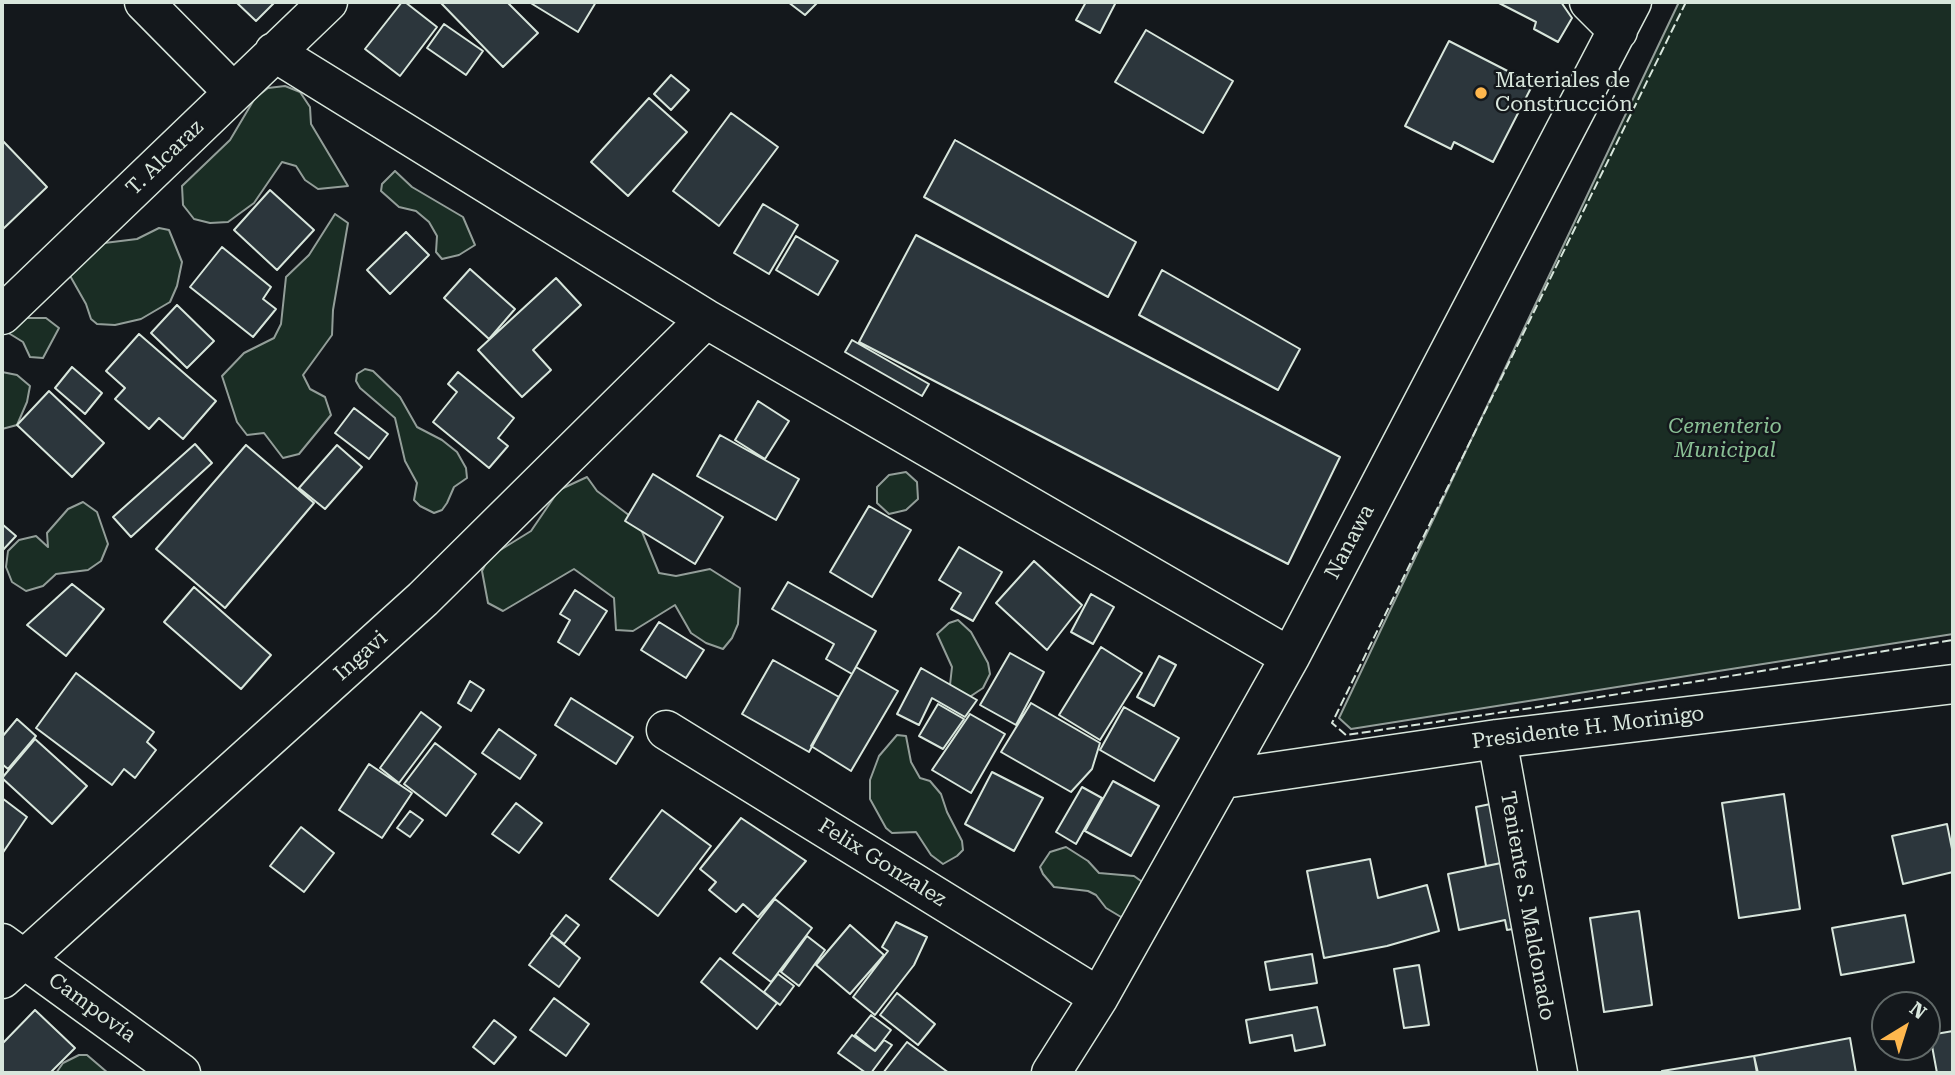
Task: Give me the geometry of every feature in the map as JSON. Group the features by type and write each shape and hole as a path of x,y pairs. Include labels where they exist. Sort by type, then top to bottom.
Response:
{"street":[{"path":"144,2 233,92"},
{"name":"T. Alcaraz","path":"2,315 328,2"},
{"path":"1589,2 1625,17"},
{"name":"Nanawa","path":"1051,1073 1099,997 1290,657 1625,17"},
{"path":"274,52 706,319 1290,657"},
{"name":"Ingavi","path":"9,960 423,599 706,319"},
{"name":"Presidente H. Morinigo","path":"1223,779 1497,739 1953,684"},
{"name":"Felix Gonzalez","path":"666,730 1099,997"},
{"name":"Teniente S. Maldonado","path":"1497,739 1558,1073"},
{"name":"Campovía","path":"9,960 181,1073"}],"green space":[{"name":"Cementerio Municipal","path":"1679,2 1953,2 1953,634 1351,729 1339,718"},
{"path":"285,86 300,92 310,107 311,124 348,186 318,189 305,180 296,166 282,162 254,203 228,222 210,223 194,219 183,205 182,186 230,140 255,98 268,88"},
{"path":"395,171 412,187 463,217 475,245 459,255 442,259 436,252 437,236 429,222 416,211 399,207 381,191 382,184"},
{"path":"335,214 348,223 333,310 332,335 303,375 310,389 325,397 331,415 299,454 283,458 264,433 247,435 237,422 222,376 244,353 274,338 281,324 286,277 309,255"},
{"path":"159,228 169,230 182,262 177,286 170,302 141,319 115,325 97,324 91,319 69,274 88,245 137,239"},
{"path":"10,318 46,318 59,328 43,358 30,357 23,342 2,329"},
{"path":"365,369 373,371 400,397 417,427 442,440 457,452 466,468 467,478 454,487 442,510 434,513 414,500 417,483 405,461 395,418 360,388 356,381 357,374"},
{"path":"2,372 17,375 30,386 27,402 17,425 2,429"},
{"path":"906,472 917,482 918,499 906,510 889,514 877,503 877,487 889,475"},
{"path":"587,477 597,491 638,522 659,573 676,576 710,569 740,588 738,624 723,649 706,643 691,633 675,605 633,631 616,630 614,598 574,569 503,611 488,603 482,571 489,557 531,531 559,490"},
{"path":"83,502 97,512 108,544 101,561 88,570 56,574 43,586 26,591 12,582 6,567 8,551 19,540 36,536 48,547 47,533 68,509"},
{"path":"958,620 971,632 988,663 990,674 983,688 968,698 950,685 952,667 937,634 949,623"},
{"path":"897,735 906,736 911,762 920,778 930,781 941,794 962,841 963,850 943,864 931,855 916,832 892,833 886,828 870,799 870,780 879,756"},
{"path":"1066,847 1088,861 1099,873 1134,876 1141,881 1144,889 1135,911 1121,917 1106,908 1096,895 1088,891 1054,887 1040,867 1050,852"},
{"path":"79,1055 87,1055 108,1073 56,1073 63,1063"}],"building":[{"path":"236,2 275,2 256,21"},
{"path":"402,2 437,27 400,76 365,49"},
{"path":"440,2 507,2 538,33 503,67"},
{"path":"529,2 596,2 578,32"},
{"path":"788,2 818,2 805,15"},
{"path":"1086,2 1116,2 1100,33 1076,20"},
{"path":"1497,2 1561,2 1572,18 1558,42 1534,29 1536,22"},
{"path":"444,24 483,51 466,75 427,48"},
{"path":"1146,30 1233,81 1203,133 1115,82"},
{"path":"1449,41 1533,84 1493,162 1454,142 1451,149 1405,126"},
{"path":"671,75 689,90 671,110 654,94"},
{"path":"649,98 687,132 628,196 591,162"},
{"path":"731,113 778,147 719,226 673,191"},
{"path":"2,140 47,187 2,230"},
{"path":"955,140 1136,242 1108,297 924,197"},
{"path":"270,190 314,230 277,270 234,230"},
{"path":"763,204 798,225 769,274 734,253"},
{"path":"406,232 429,255 390,294 367,270"},
{"path":"916,235 1340,457 1288,564 859,342"},
{"path":"796,236 838,261 818,295 776,270"},
{"path":"222,247 271,287 263,299 276,309 253,337 190,287"},
{"path":"470,269 515,309 489,339 444,298"},
{"path":"1162,270 1300,349 1278,390 1139,315"},
{"path":"556,278 581,305 533,350 551,370 522,397 478,350"},
{"path":"177,305 214,341 187,368 151,333"},
{"path":"139,334 216,401 183,439 159,418 149,429 115,399 125,388 106,371"},
{"path":"852,340 929,384 922,396 845,352"},
{"path":"72,367 102,393 85,414 55,388"},
{"path":"458,372 514,418 498,438 508,446 489,468 433,422 457,392 448,384"},
{"path":"49,391 104,443 72,477 17,425"},
{"path":"758,401 789,421 765,459 735,440"},
{"path":"354,408 388,434 369,459 335,433"},
{"path":"720,435 799,479 776,520 697,476"},
{"path":"195,444 212,463 131,537 113,517"},
{"path":"246,445 314,503 225,608 156,549"},
{"path":"337,445 362,467 325,509 299,488"},
{"path":"653,474 723,517 695,564 625,521"},
{"path":"869,506 911,530 872,597 830,572"},
{"path":"2,524 16,536 2,551"},
{"path":"959,547 1002,572 973,621 951,609 961,593 939,580"},
{"path":"1034,561 1082,605 1047,650 996,603"},
{"path":"788,582 876,631 852,674 826,659 834,644 772,609"},
{"path":"72,584 104,609 66,656 27,625"},
{"path":"194,587 271,655 241,689 164,622"},
{"path":"575,590 607,611 579,655 558,642 570,620 560,614"},
{"path":"1091,594 1114,607 1093,644 1071,632"},
{"path":"659,622 704,650 686,678 641,650"},
{"path":"1101,647 1142,673 1100,740 1059,715"},
{"path":"1010,653 1044,672 1016,725 980,705"},
{"path":"1159,656 1176,665 1154,706 1137,697"},
{"path":"773,660 839,697 809,752 742,714"},
{"path":"856,667 898,691 851,771 811,746"},
{"path":"921,668 977,700 965,717 932,698 919,725 897,714"},
{"path":"76,673 154,732 147,742 156,750 135,778 124,769 112,785 36,728"},
{"path":"470,681 484,690 471,711 458,703"},
{"path":"571,698 633,737 616,764 555,725"},
{"path":"1031,703 1100,743 1092,769 1071,792 1001,752"},
{"path":"938,704 964,719 943,749 919,736"},
{"path":"1124,707 1179,738 1154,781 1100,750"},
{"path":"421,712 441,727 399,783 380,768"},
{"path":"970,714 1005,734 971,793 932,770"},
{"path":"17,719 36,736 8,769 2,764 2,737"},
{"path":"499,729 536,755 520,779 482,753"},
{"path":"35,739 87,786 52,824 2,778"},
{"path":"435,743 476,774 446,816 404,784"},
{"path":"369,764 412,793 382,838 339,810"},
{"path":"992,772 1043,798 1014,851 965,824"},
{"path":"1113,781 1159,806 1131,856 1085,831"},
{"path":"1082,787 1102,798 1076,844 1056,832"},
{"path":"1784,794 1800,909 1739,918 1722,803"},
{"path":"2,798 27,817 2,854"},
{"path":"1500,802 1511,861 1486,866 1476,807"},
{"path":"516,803 542,823 519,853 492,834"},
{"path":"662,810 711,846 658,916 610,879"},
{"path":"410,811 423,820 410,837 397,828"},
{"path":"741,818 806,861 758,917 743,904 736,912 709,890 716,882 700,869"},
{"path":"1947,824 1953,854 1953,872 1903,884 1892,836"},
{"path":"301,827 334,853 304,892 270,866"},
{"path":"1370,859 1378,898 1427,885 1439,931 1387,946 1324,958 1307,871"},
{"path":"1511,861 1524,927 1507,930 1505,920 1459,930 1448,874"},
{"path":"775,899 812,928 771,982 733,953"},
{"path":"1639,911 1652,1005 1604,1012 1590,918"},
{"path":"566,915 579,925 564,944 551,934"},
{"path":"1905,915 1914,962 1841,975 1832,928"},
{"path":"896,922 927,937 914,965 875,1015 853,997 888,951 882,947"},
{"path":"850,925 884,955 850,994 816,965"},
{"path":"552,935 580,958 559,987 529,965"},
{"path":"807,936 825,950 799,986 781,972"},
{"path":"1312,954 1317,983 1270,990 1265,962"},
{"path":"720,958 777,1003 757,1029 701,982"},
{"path":"1419,965 1429,1025 1404,1028 1394,969"},
{"path":"778,974 794,986 780,1005 764,992"},
{"path":"897,993 935,1024 918,1045 880,1015"},
{"path":"554,998 589,1024 566,1056 530,1030"},
{"path":"1317,1007 1325,1045 1295,1051 1292,1035 1250,1043 1246,1020"},
{"path":"35,1010 75,1048 50,1073 2,1073 2,1044"},
{"path":"871,1015 891,1030 875,1051 855,1035"},
{"path":"494,1020 516,1037 494,1064 473,1047"},
{"path":"1953,1031 1953,1073 1937,1073 1935,1061 1941,1061 1941,1033"},
{"path":"852,1035 875,1051 884,1040 892,1045 871,1073 866,1073 838,1053"},
{"path":"1850,1038 1856,1073 1758,1073 1754,1056"},
{"path":"907,1042 949,1073 883,1073"},
{"path":"1754,1056 1757,1073 1662,1071"}],"fence":[{"path":"1686,2 1332,723 1346,735 1953,640"}],"place":[{"name":"Materiales de Construcción","path":"1481,93"}]}
